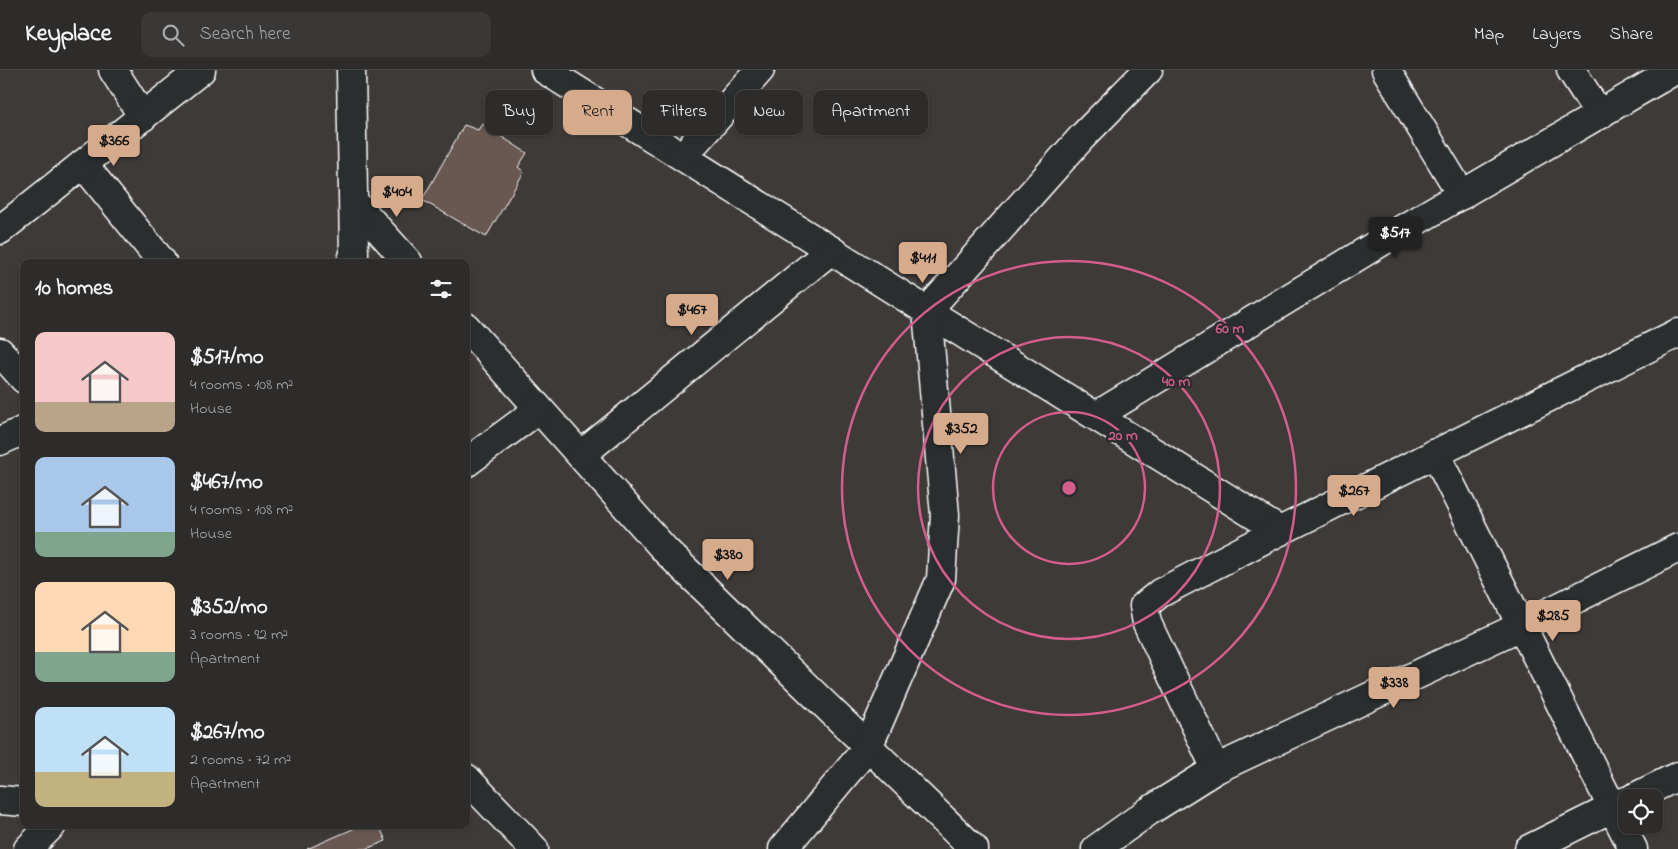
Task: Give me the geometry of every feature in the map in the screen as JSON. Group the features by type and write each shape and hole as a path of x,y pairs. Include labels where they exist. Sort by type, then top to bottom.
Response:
{"street":[{"path":"113,70 142,117"},
{"path":"0,230 201,70"},
{"path":"351,70 354,202 354,255 352,259"},
{"path":"546,70 1280,531"},
{"path":"683,156 760,70"},
{"path":"783,849 868,747 941,579 945,515 927,311 1082,137 1148,70"},
{"path":"1386,70 1462,195"},
{"path":"1571,70 1600,115"},
{"path":"1096,416 1462,195 1675,70"},
{"path":"83,164 160,259"},
{"path":"354,202 405,259"},
{"path":"581,455 831,250"},
{"path":"470,331 666,551 974,849"},
{"path":"1216,769 1147,623 1144,606 1160,593 1280,531 1678,333"},
{"path":"0,352 20,374"},
{"path":"470,460 539,409"},
{"path":"0,441 20,432"},
{"path":"1435,453 1521,626 1618,792"},
{"path":"1096,849 1149,811 1216,769 1521,626 1678,548"},
{"path":"1651,789 1678,776"},
{"path":"470,782 534,849"},
{"path":"0,800 20,802"},
{"path":"1529,849 1618,805"},
{"path":"28,849 48,829"},
{"path":"1630,834 1633,849"}],"building":[{"path":"482,124 485,126 485,135 499,135 527,153 518,167 524,172 486,237 422,200 464,125 478,130"},
{"path":"353,829 381,829 386,841 366,849 307,849"}]}
